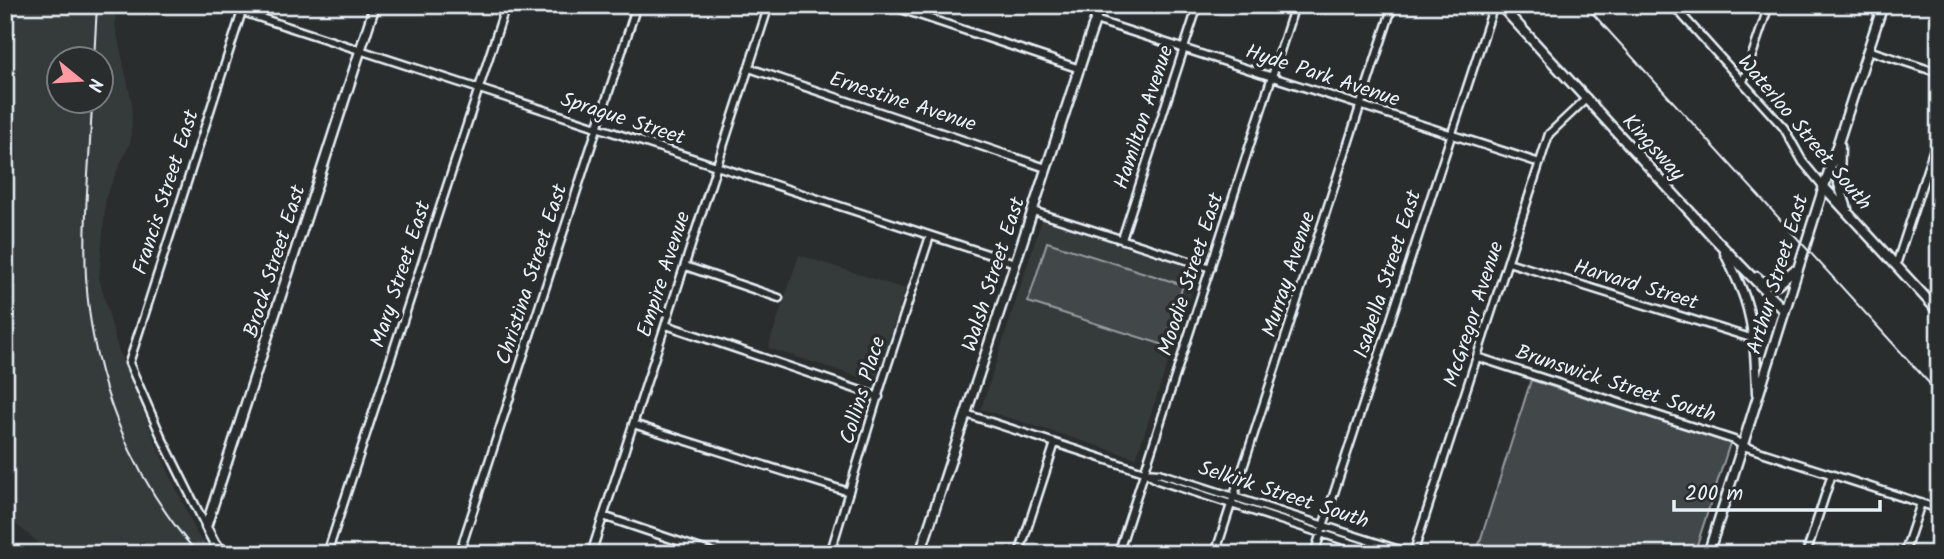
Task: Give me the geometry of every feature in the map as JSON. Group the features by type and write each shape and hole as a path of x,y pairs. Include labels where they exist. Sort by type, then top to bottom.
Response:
{"main road":[{"name":"Brock Street East","path":"206,527 375,5"},
{"name":"Walsh Street East","path":"920,554 1100,5"},
{"name":"Kingsway","path":"1500,5 1784,310"},
{"name":"Arthur Street East","path":"1707,554 1883,5"},
{"path":"1841,131 1839,184 1848,212"},
{"name":"Waterloo Street South","path":"1823,186 1939,312"},
{"path":"1723,247 1761,281 1777,284 1790,276 1797,267"},
{"path":"1723,247 1745,299 1754,339 1757,402"},
{"path":"206,527 215,544 228,554"}],"street":[{"name":"Sprague Street","path":"221,5 243,9 360,51 1015,263"},
{"name":"Mary Street East","path":"327,554 506,5"},
{"name":"Christina Street East","path":"459,554 637,5"},
{"name":"Empire Avenue","path":"591,554 769,5"},
{"path":"889,5 1080,69"},
{"name":"Hamilton Avenue","path":"1122,239 1198,5"},
{"name":"Moodie Street East","path":"1118,554 1295,5"},
{"name":"Murray Avenue","path":"1215,554 1394,5"},
{"name":"Isabella Street East","path":"1314,554 1494,5"},
{"name":"Waterloo Street South","path":"1673,5 1784,128 1803,162 1823,186"},
{"path":"1743,82 1769,5"},
{"name":"Francis Street East","path":"206,527 139,390 129,363 243,9"},
{"name":"Hyde Park Avenue","path":"1095,20 1540,163"},
{"path":"1868,50 1939,73"},
{"name":"Ernestine Avenue","path":"749,68 1046,168"},
{"name":"McGregor Avenue","path":"1413,554 1549,134 1587,99"},
{"path":"1896,265 1939,133"},
{"path":"1033,211 1211,268"},
{"name":"Collins Place","path":"830,554 930,236"},
{"name":"Harvard Street","path":"1508,262 1754,339"},
{"path":"685,266 779,298"},
{"path":"666,326 879,397"},
{"name":"Brunswick Street South","path":"1477,357 1939,509"},
{"name":"Selkirk Street South","path":"966,414 1144,472 1159,472 1322,529 1413,554"},
{"path":"633,424 849,492"},
{"path":"1019,554 1055,443"},
{"path":"1806,554 1832,474"},
{"path":"1904,554 1921,503"},
{"path":"603,516 716,554"},
{"name":"Selkirk Street South","path":"1322,529 1385,554"}],"shaded area":[{"path":"5,5 116,5 115,25 132,103 131,140 106,196 99,278 118,349 159,451 198,536 216,554 52,554 5,515"},
{"path":"1042,220 1199,270 1136,458 981,409"},
{"path":"1047,242 1183,285 1164,345 1028,302"},
{"path":"799,255 905,289 875,382 768,348"},
{"path":"1531,380 1730,443 1694,554 1476,554"}],"railway":[{"path":"95,46 97,5"},
{"path":"1585,5 1939,394"},
{"path":"91,116 85,255 96,353 106,389 134,459 174,524 198,554"}]}
